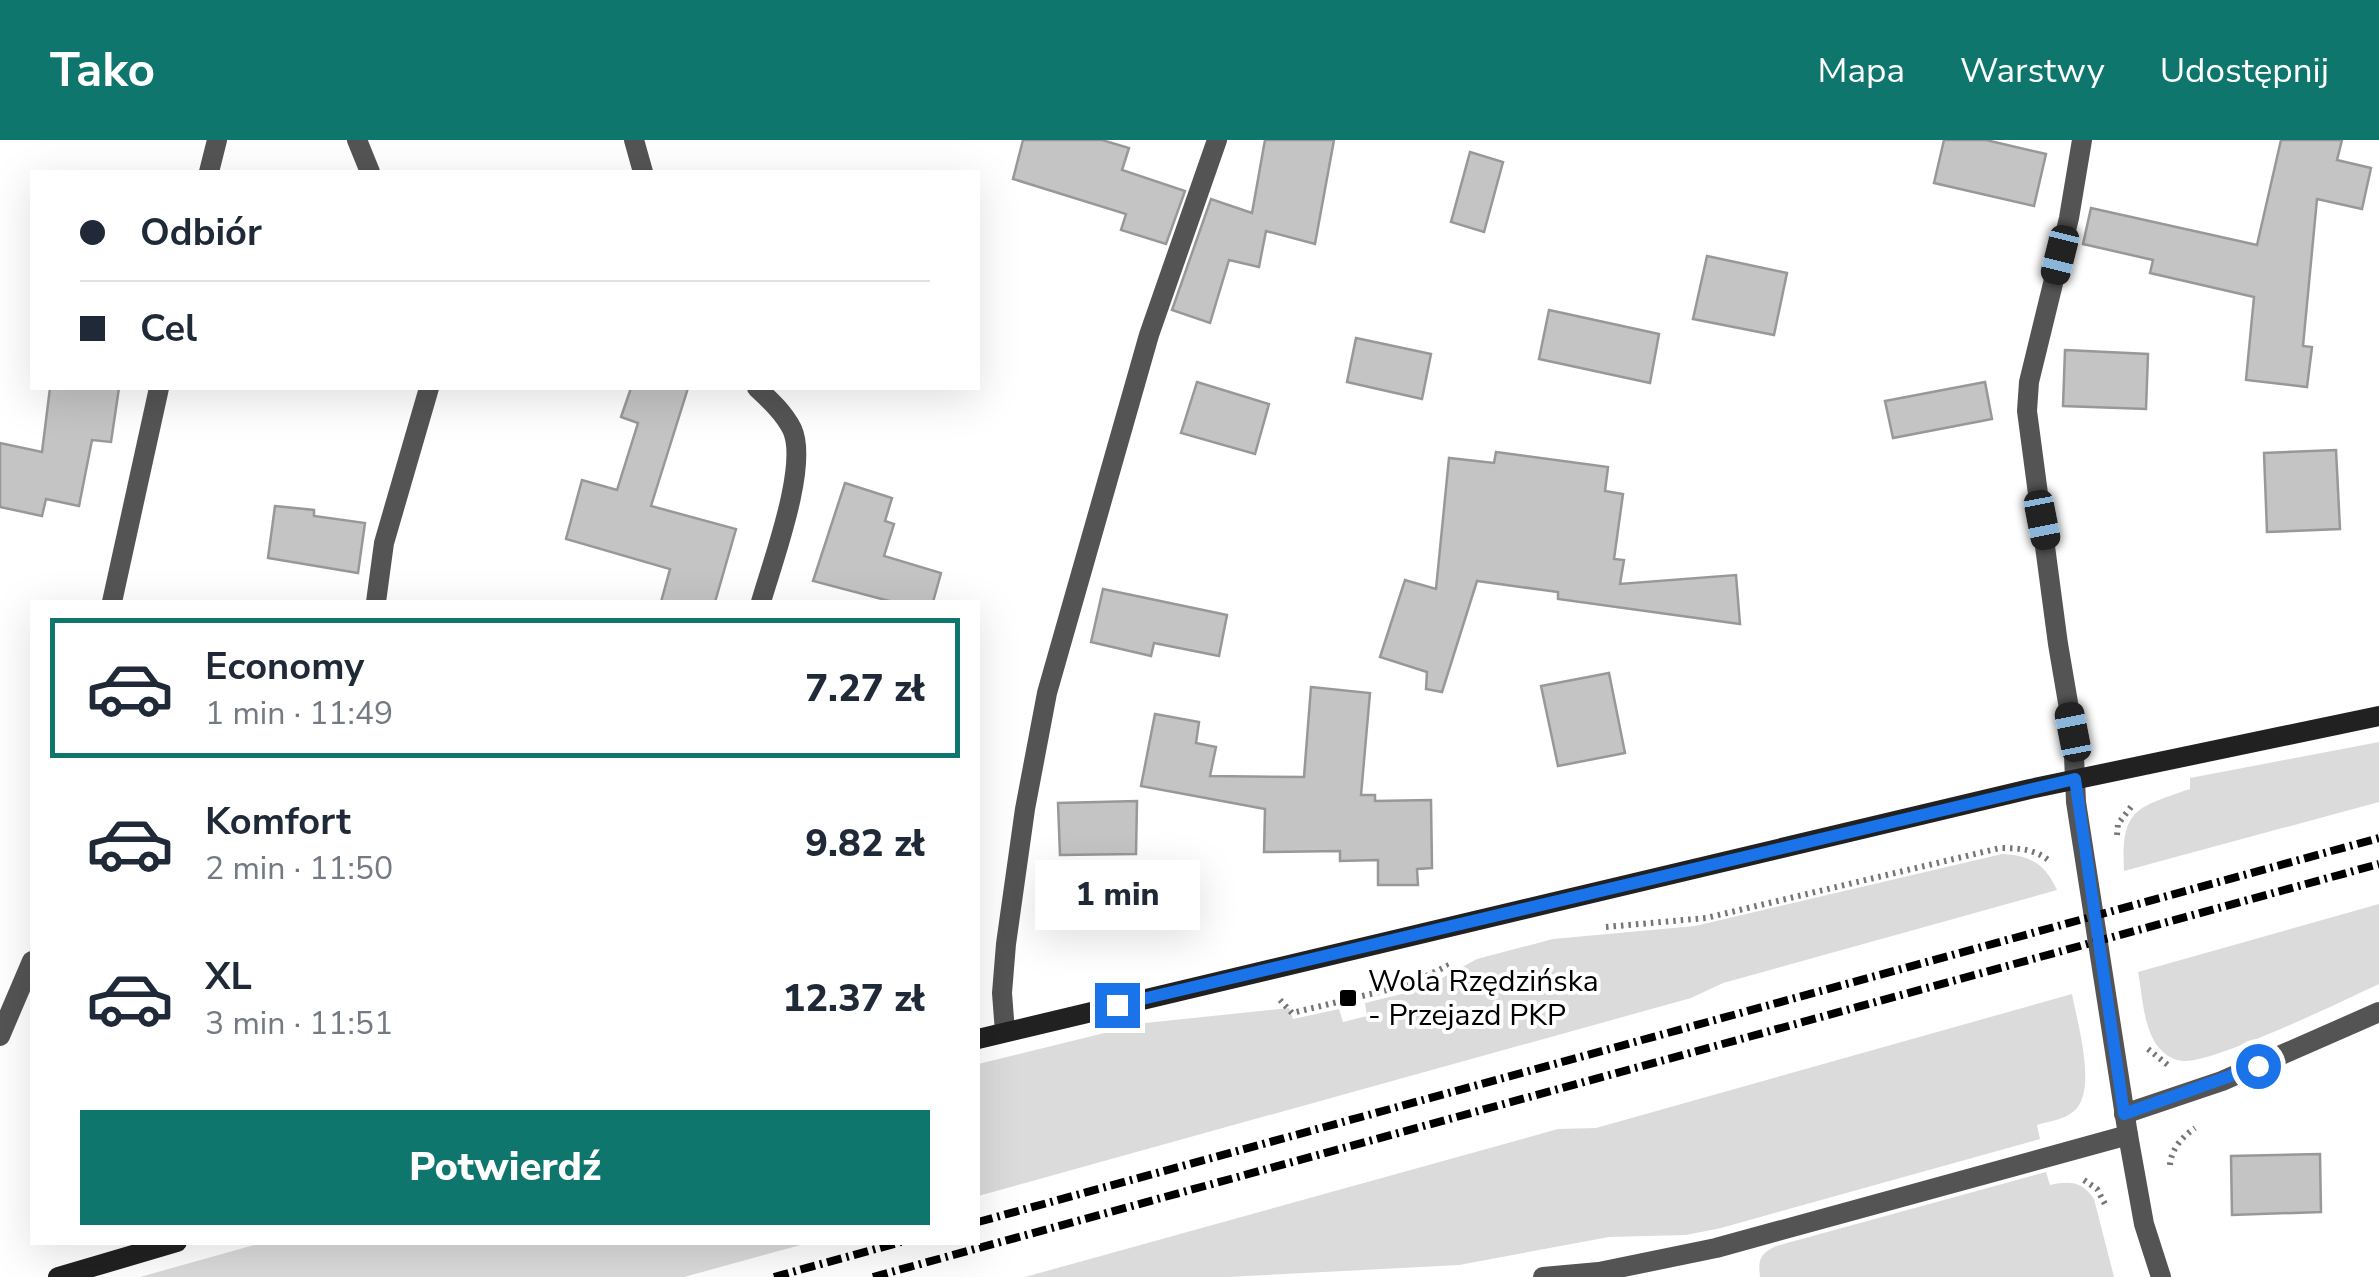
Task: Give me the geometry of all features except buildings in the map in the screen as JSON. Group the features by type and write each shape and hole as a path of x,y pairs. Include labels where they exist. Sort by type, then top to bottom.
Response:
{"street":[{"path":"210,170 217,140"},
{"path":"357,140 369,170"},
{"path":"634,140 642,170"},
{"path":"1005,1032 1002,993 1006,944 1025,809 1047,693 1149,335 1217,140"},
{"path":"2082,140 2069,218 2029,382 2027,410 2124,1114 2144,1224 2161,1277"},
{"path":"112,600 159,390"},
{"path":"376,600 384,544 428,390"},
{"path":"759,390 792,430 798,451 795,479 762,600"},
{"path":"980,1038 2075,779 2379,716"},
{"path":"0,1036 30,966"},
{"path":"2124,1114 2222,1081 2379,1012"},
{"path":"1543,1277 1599,1272 1716,1248 2128,1136"},
{"path":"58,1277 166,1245"}],"path":[{"path":"2116,844 2118,824 2136,801"},
{"path":"1601,927 1706,918 2000,848 2024,848 2042,854 2057,868"},
{"path":"1292,1014 1408,985 1458,961"},
{"path":"2143,1034 2147,1048 2174,1069"},
{"path":"2169,1180 2170,1158 2184,1135 2202,1123"},
{"path":"2049,1156 2053,1178 2088,1181 2098,1190 2109,1220"}],"shaded area":[{"path":"2379,742 2379,802 2124,871 2125,835 2135,814 2156,801 2190,789 2190,778"},
{"path":"2002,854 2036,863 2057,890 1723,983 1691,998 980,1195 980,1064 1145,1023 1289,1008 1293,1019 1339,1009 1343,1022 1367,1016 1365,1003 1422,989 1477,959 1553,939 1695,926"},
{"path":"2379,904 2379,984 2280,1029 2200,1059 2176,1059 2156,1044 2145,1015 2138,972"},
{"path":"2072,994 2084,1056 2085,1088 2074,1111 2037,1125 2040,1139 1721,1228 1686,1235 1609,1237 1459,1265 1228,1277 1025,1277 1558,1129 1596,1128"},
{"path":"2046,1172 2050,1185 2075,1184 2094,1199 2114,1277 1760,1277 1761,1258 1776,1246"},
{"path":"254,1245 801,1245 684,1277 140,1277"}],"railway":[{"path":"980,1221 2379,838"},
{"path":"873,1277 2379,864"},
{"path":"774,1277 890,1245"}],"place":[{"name":"Wola Rzędzińska - Przejazd PKP","path":"1348,998"}],"route":[{"path":"1117,1005 2075,779 2124,1114 2258,1066"}]}
